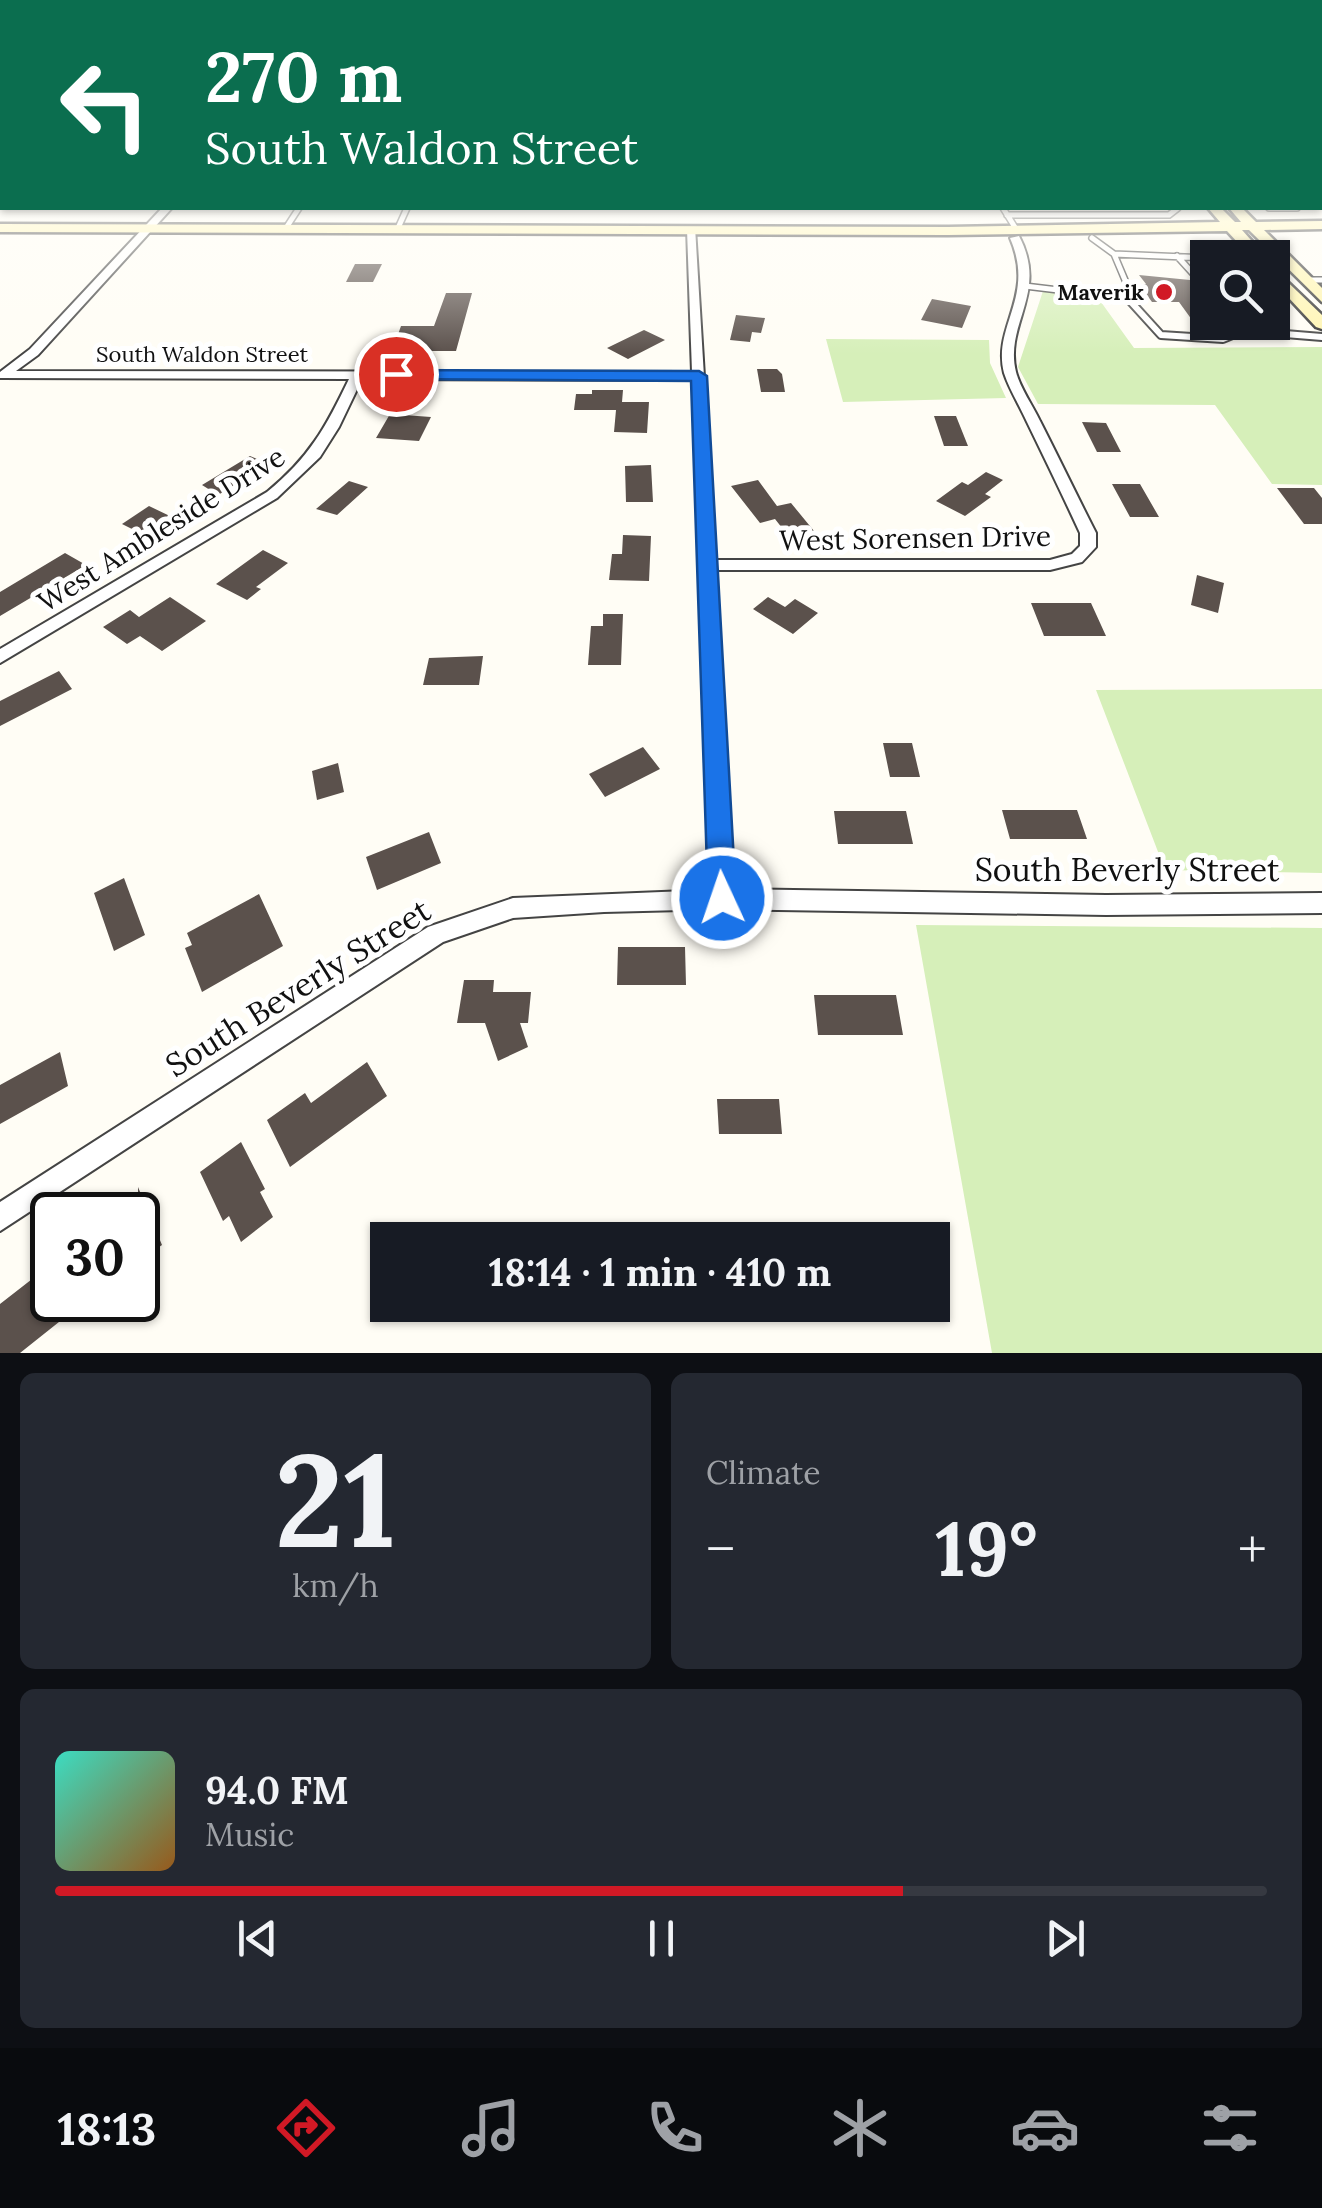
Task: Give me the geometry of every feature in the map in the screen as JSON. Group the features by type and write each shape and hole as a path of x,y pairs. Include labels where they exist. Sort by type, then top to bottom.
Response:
{"main road":[{"path":"439,228 948,231 1092,238 1282,228"},
{"path":"1233,228 1244,240"},
{"path":"1016,234 1049,229 1236,231"},
{"path":"1258,230 1322,234"},
{"path":"1258,230 1314,280 1322,297"},
{"path":"1290,290 1322,324"}],"street":[{"path":"3,377 34,352 146,228"},
{"path":"692,229 722,898"},
{"name":"West Sorensen Drive","path":"705,566 1050,566 1078,558 1088,546 1088,532 1010,372 1007,346 1025,286 1026,259 1016,234"},
{"name":"West Ambleside Drive","path":"0,656 272,495 305,470 324,444 358,374"},
{"name":"South Waldon Street","path":"3,377 699,376"},
{"name":"South Beverly Street","path":"0,1218 436,934 513,908 722,898 1106,905 1322,904"}],"lane":[{"path":"1014,228 1016,234"},
{"path":"1092,238 1114,254 1133,296 1129,300"},
{"path":"1114,254 1190,257"},
{"path":"1177,256 1190,270"},
{"path":"1025,286 1129,300 1161,336 1190,337"},
{"path":"1290,334 1322,338"}],"green space":[{"path":"1043,291 1101,302 1134,348 1322,347 1322,485 1272,484 1215,405 1038,404 1018,367"},
{"path":"826,339 989,340 990,363 1006,398 843,402"},
{"path":"1322,689 1322,873 1165,870 1096,690"},
{"path":"916,925 1322,928 1322,1353 992,1353"}],"building":[{"path":"355,264 382,264 373,282 346,282"},
{"name":"Maverik","path":"1139,275 1190,280 1190,317 1179,302 1152,302 1139,284 1146,284"},
{"path":"446,293 472,293 456,351 392,351 401,326 434,326"},
{"path":"932,299 971,306 962,328 921,320"},
{"path":"736,315 765,318 761,333 752,332 750,342 730,340"},
{"path":"644,330 665,340 628,359 607,348"},
{"path":"757,369 777,369 782,374 785,392 761,392"},
{"path":"592,390 623,390 622,402 649,402 647,433 614,432 616,410 574,410 576,394 592,394"},
{"path":"390,414 431,417 419,441 376,438"},
{"path":"934,416 956,416 968,446 944,446"},
{"path":"1082,422 1106,423 1121,452 1097,452"},
{"path":"250,456 269,464 218,495 202,485"},
{"path":"651,465 653,502 626,502 625,466"},
{"path":"986,472 1003,480 985,494 991,497 965,516 936,501 962,482 968,485"},
{"path":"758,480 777,506 791,503 814,531 790,538 775,519 760,523 731,486"},
{"path":"349,481 368,487 337,515 316,509"},
{"path":"1112,484 1140,484 1159,517 1130,517"},
{"path":"1277,488 1314,488 1322,498 1322,524 1304,524"},
{"path":"149,506 174,518 146,536 122,524"},
{"path":"623,535 651,536 649,581 609,580 612,554 622,554"},
{"path":"263,550 288,563 256,587 261,589 247,600 216,584"},
{"path":"65,553 86,565 0,616 0,592"},
{"path":"1197,575 1224,583 1218,613 1191,605"},
{"path":"170,597 206,621 162,651 140,636 127,644 103,627 130,610 139,617"},
{"path":"768,597 785,607 795,599 818,613 793,634 753,609"},
{"path":"1031,603 1091,603 1106,636 1044,636"},
{"path":"603,614 623,614 621,665 588,665 591,626 603,626"},
{"path":"483,656 479,685 423,685 429,658"},
{"path":"59,671 72,689 0,726 0,701"},
{"path":"883,743 912,743 920,777 890,777"},
{"path":"643,747 660,769 605,797 589,774"},
{"path":"338,763 344,792 317,800 312,771"},
{"path":"1002,810 1077,810 1087,839 1010,839"},
{"path":"834,811 906,811 913,844 838,844"},
{"path":"429,832 441,863 377,890 366,857"},
{"path":"124,878 145,935 114,951 94,893"},
{"path":"259,894 283,946 202,992 185,948 192,945 187,933"},
{"path":"618,947 685,947 686,985 617,985"},
{"path":"464,980 494,980 493,992 531,992 528,1023 520,1023 528,1047 498,1061 485,1023 457,1023"},
{"path":"814,995 896,995 903,1035 818,1035"},
{"path":"60,1052 68,1086 0,1124 0,1085"},
{"path":"367,1062 387,1096 290,1167 267,1120 305,1093 311,1103"},
{"path":"717,1099 779,1099 782,1134 719,1134"},
{"path":"241,1142 265,1189 260,1192 273,1217 241,1242 229,1216 223,1221 200,1172"},
{"path":"30,1281 30,1322 59,1322 20,1353 0,1353 0,1304"}],"place":[{"name":"Maverik","path":"1164,292"}],"route":[{"path":"396,374 699,376 722,898"}]}
